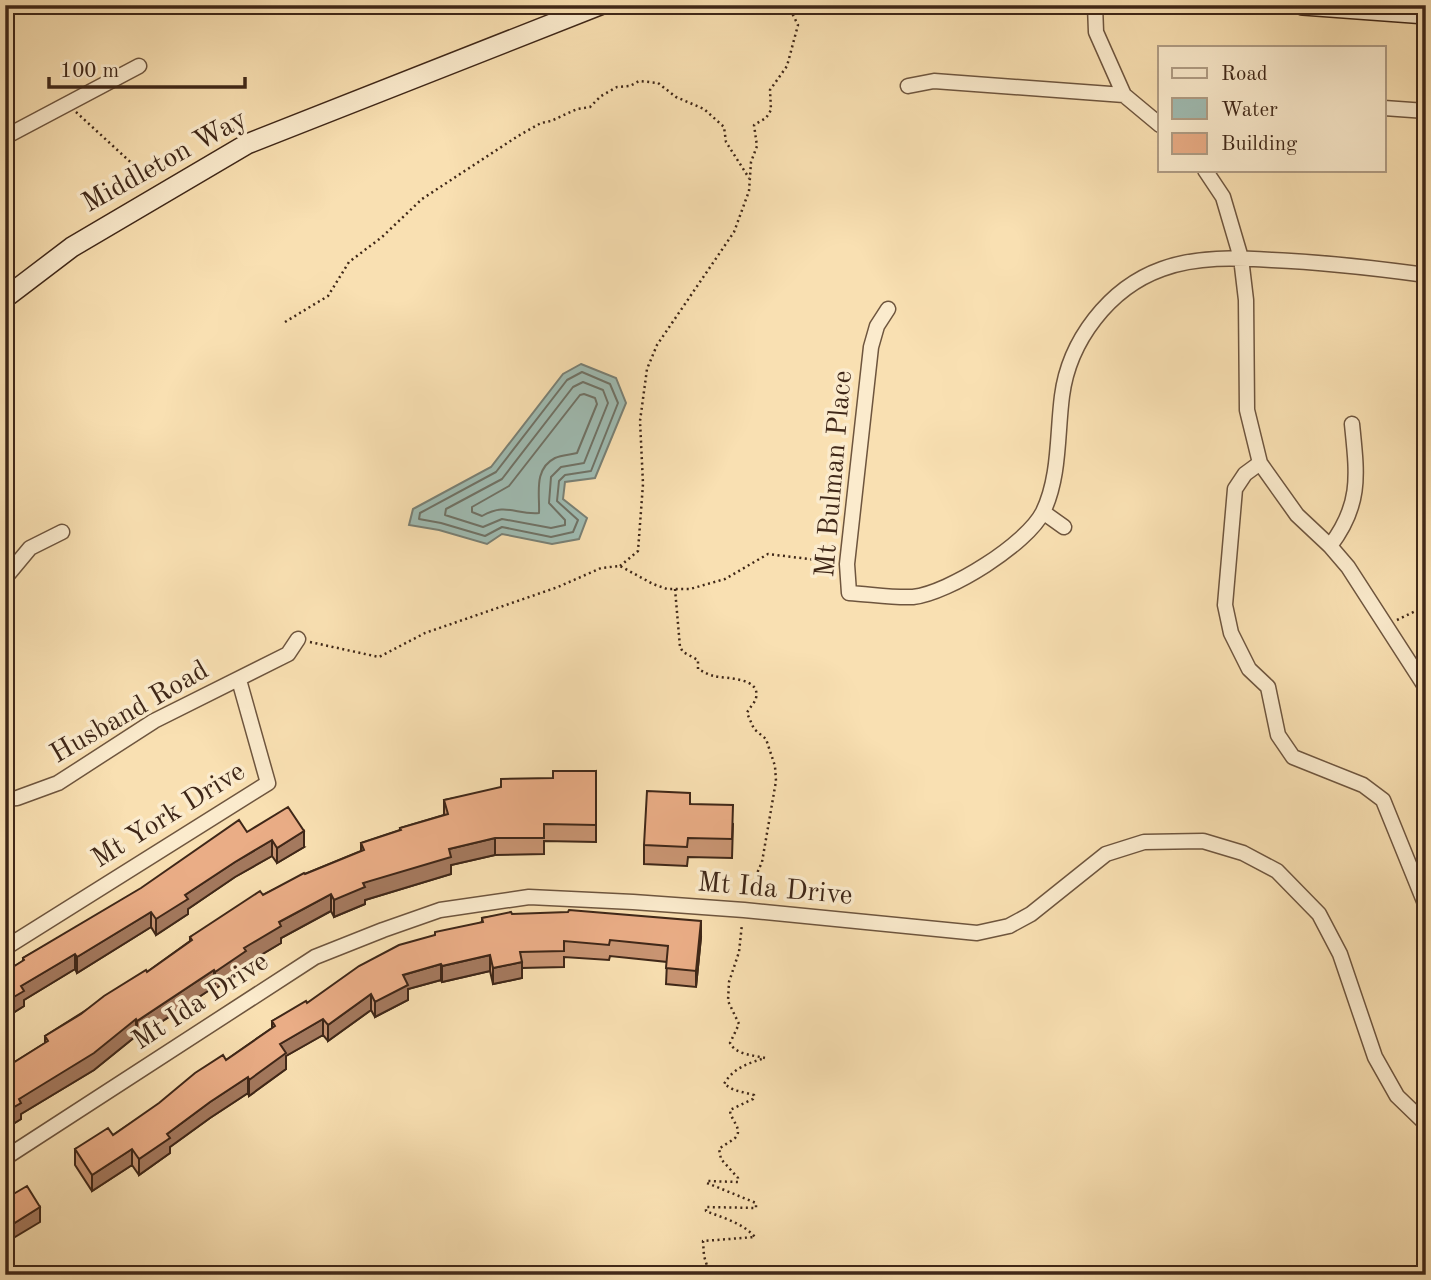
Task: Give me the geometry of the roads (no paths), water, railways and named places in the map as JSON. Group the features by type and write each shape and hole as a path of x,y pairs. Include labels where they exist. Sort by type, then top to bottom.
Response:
{"street":[{"name":"Middleton Way","path":"5,298 72,247 247,144 600,5"},
{"path":"1095,5 1096,32 1124,95 1158,123"},
{"path":"1303,5 1426,14"},
{"path":"5,137 139,66"},
{"path":"908,86 934,81 1124,95"},
{"path":"1386,108 1426,111"},
{"path":"1206,172 1223,197 1241,258 1246,300 1247,410 1260,463 1297,514 1348,567 1426,688"},
{"name":"Mt Bulman Place","path":"888,309 877,326 871,346 846,564 849,593 914,597 953,585 988,565 1032,527 1043,512 1052,484 1062,394 1074,351 1106,304 1133,282 1163,269 1209,258 1330,262 1426,275"},
{"path":"1330,546 1344,527 1353,503 1356,472 1352,424"},
{"path":"1260,463 1245,474 1235,489 1226,605 1231,633 1248,669 1268,687 1278,735 1293,757 1363,785 1383,800 1426,906"},
{"path":"1043,512 1064,527"},
{"path":"5,578 30,548 62,532"},
{"name":"Husband Road","path":"5,799 17,799 58,783 154,721 288,654 298,639"},
{"name":"Mt York Drive","path":"5,948 268,783 239,680"},
{"name":"Mt Ida Drive","path":"5,1158 315,957 440,910 529,897 744,910 977,933 1009,926 1031,914 1106,854 1144,842 1203,841 1243,853 1277,871 1319,914 1339,954 1375,1057 1397,1096 1426,1124"}],"water":[{"path":"581,364 616,378 626,403 595,478 565,482 563,499 587,518 579,539 552,544 502,534 487,544 439,530 409,525 413,509 491,467 563,374"}]}
